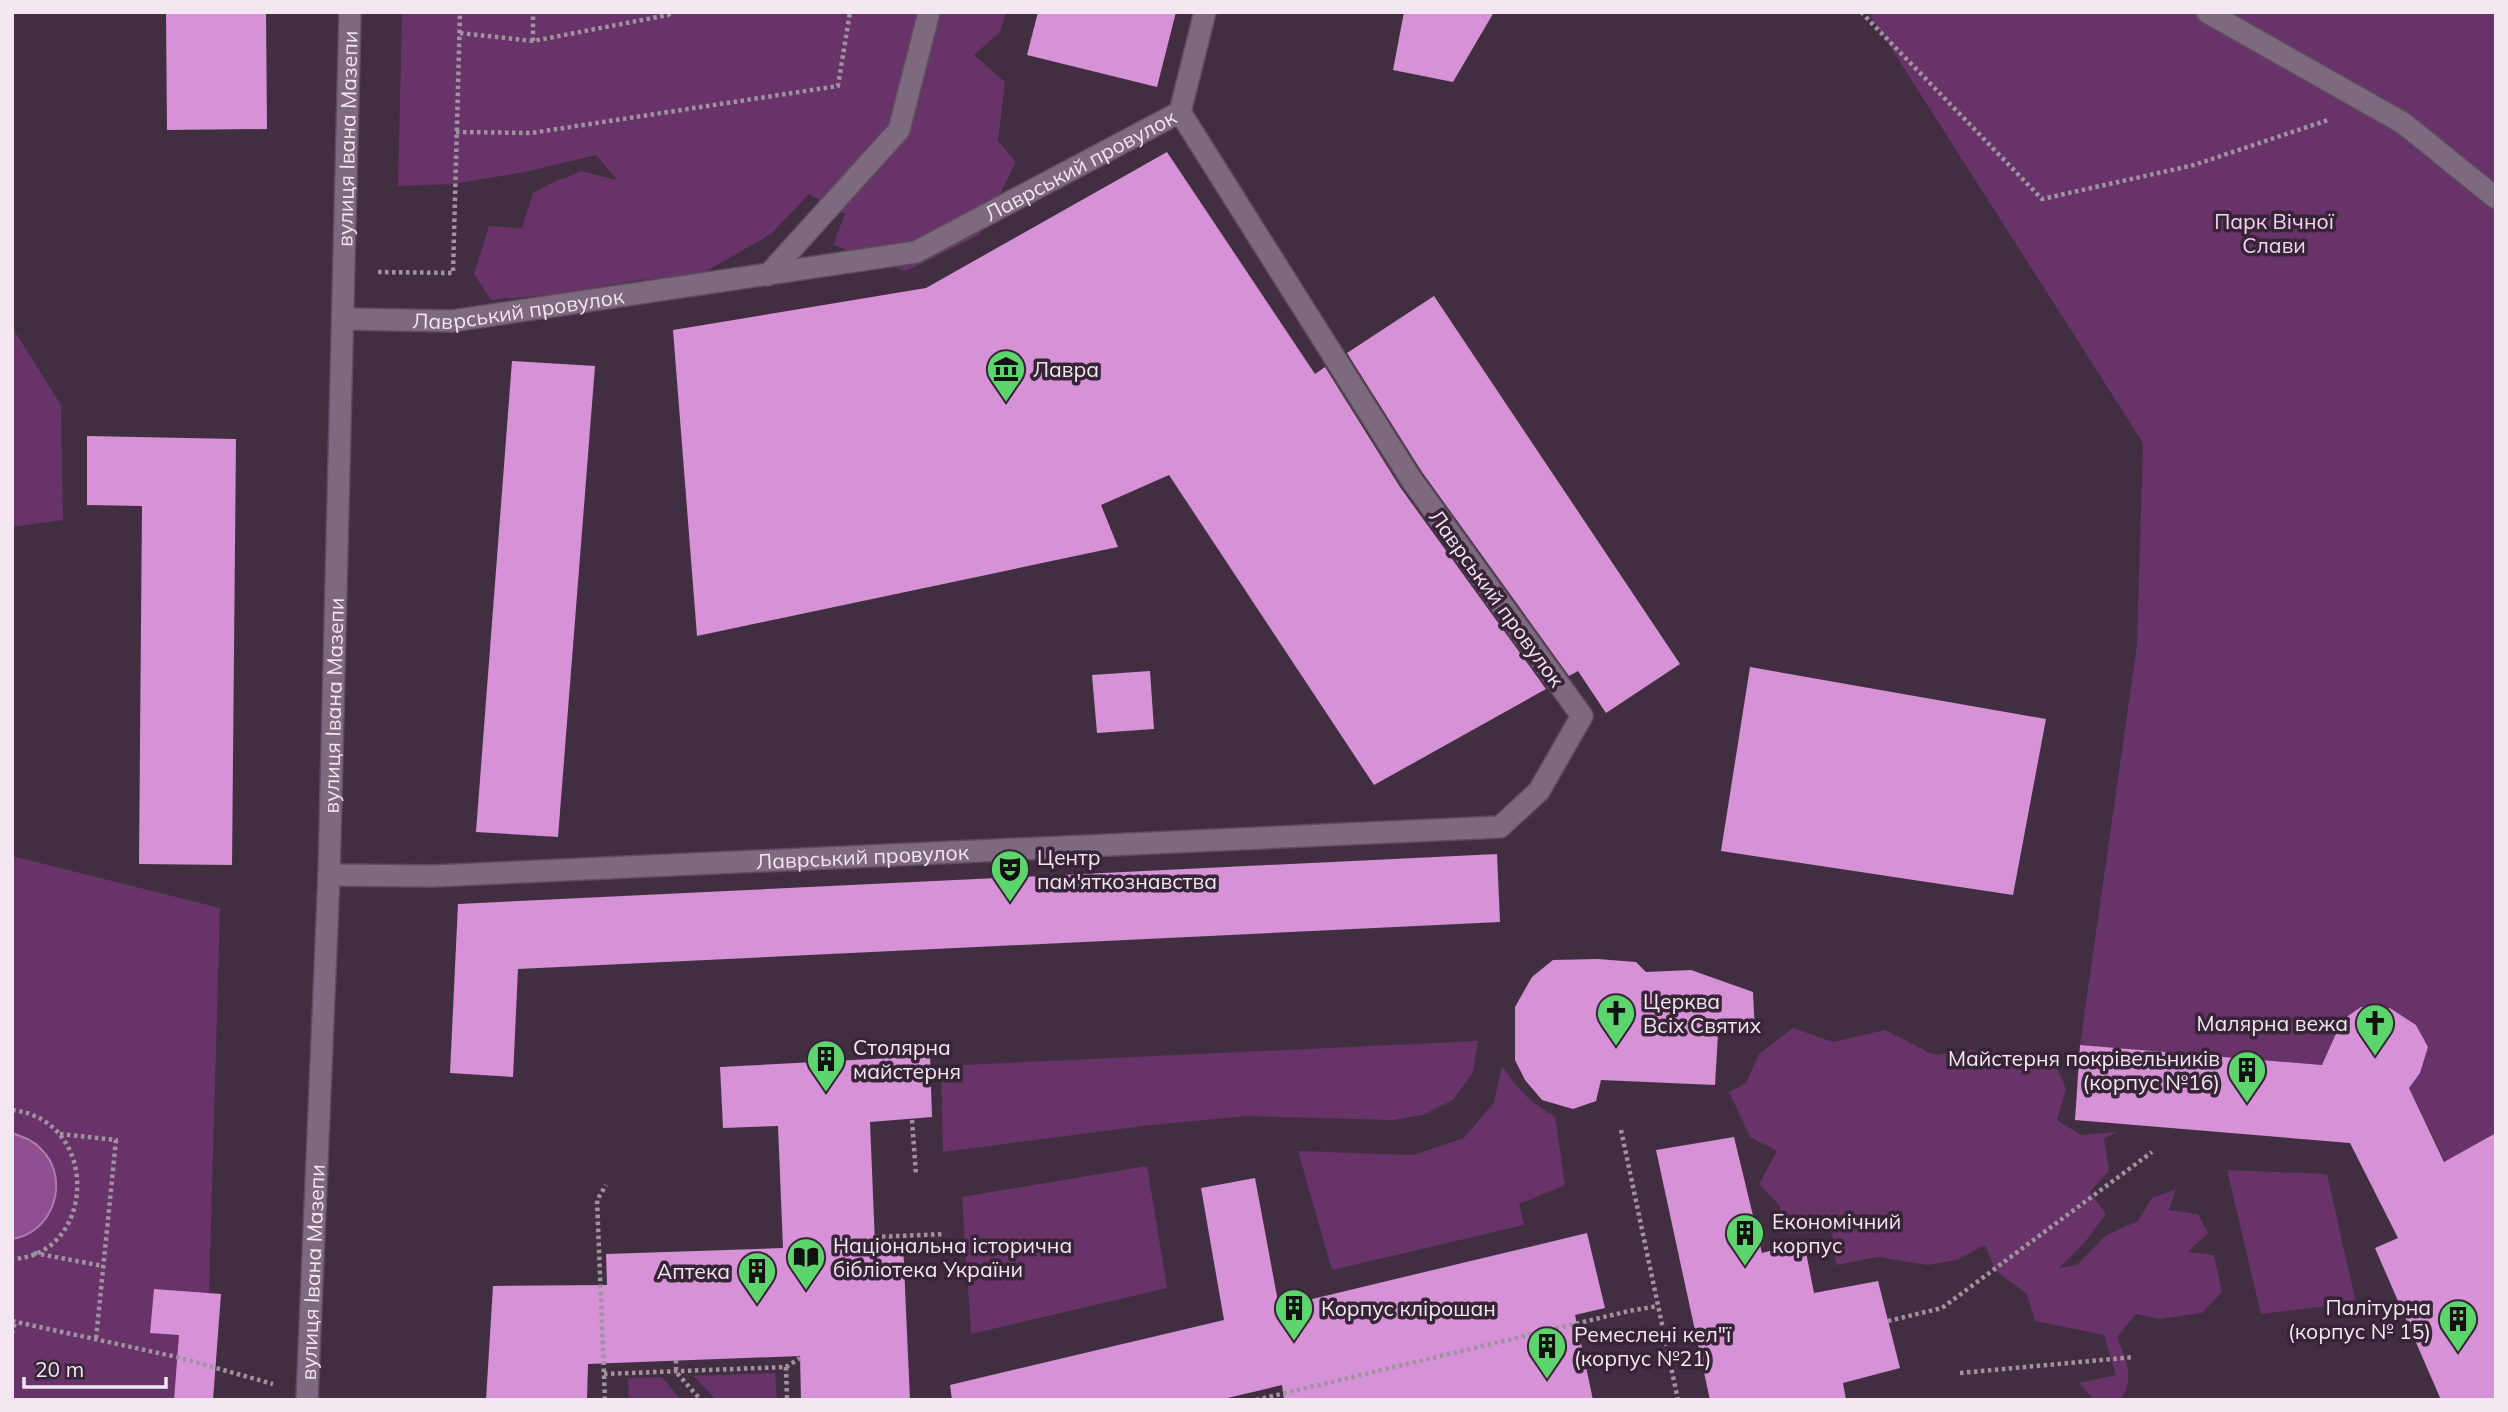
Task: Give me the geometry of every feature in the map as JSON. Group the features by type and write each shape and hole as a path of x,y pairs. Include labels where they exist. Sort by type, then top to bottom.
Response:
{"main road":[{"name":"вулиця Івана Мазепи","path":"307,1400 329,875 350,12"},
{"path":"768,275 899,130 929,12"},
{"path":"1180,112 1205,12"},
{"path":"2207,12 2403,123 2496,198"},
{"name":"Лаврський провулок","path":"329,875 433,876 1500,827 1539,791 1582,716 1410,479 1180,112 916,252 452,321 344,319"}],"path":[{"path":"345,271 453,273 460,12"},
{"path":"533,12 533,41"},
{"path":"460,33 533,41 668,15 672,12"},
{"path":"456,132 531,134 838,86 850,12"},
{"path":"1861,12 2042,199 2194,165 2371,105"},
{"path":"12,1110 22,1111 42,1120 60,1134 74,1156 79,1182 75,1208 64,1231 44,1249 12,1259"},
{"path":"912,1120 916,1175"},
{"path":"1621,1130 1678,1400"},
{"path":"60,1134 116,1140 96,1339"},
{"path":"1888,1321 1942,1308 2152,1152"},
{"path":"605,1400 597,1200 606,1185"},
{"path":"875,1237 945,1234"},
{"path":"34,1253 103,1265"},
{"path":"1256,1400 1658,1306"},
{"path":"12,1334 13,1321 215,1367 274,1384"},
{"path":"1960,1373 2134,1357"},
{"path":"604,1374 786,1367 800,1358"},
{"path":"676,1360 676,1372 701,1400"},
{"path":"786,1367 787,1400"}],"green space":[{"path":"402,12 1006,12 1000,32 974,55 1005,82 998,141 1016,162 979,235 906,271 833,245 845,214 809,194 771,234 701,274 491,300 474,274 489,226 522,228 533,193 581,171 617,180 596,155 525,172 454,184 398,186"},
{"name":"Парк Вічної Слави","path":"1868,12 2496,12 2496,1264 2409,1088 2420,1073 2428,1047 2416,1025 2391,1008 2361,1007 2342,1020 2333,1041 2334,1066 2080,1045 2137,645 2143,443"},
{"path":"12,327 61,405 63,520 12,527"},
{"path":"12,856 220,908 206,1400 12,1400"},
{"path":"1793,1028 1833,1042 1885,1030 1934,1055 1971,1050 2031,1054 2058,1070 2066,1089 2057,1120 2081,1135 2116,1132 2104,1139 2109,1171 2090,1192 2106,1214 2085,1242 2059,1268 2077,1265 2106,1235 2138,1221 2152,1198 2176,1189 2169,1210 2198,1214 2208,1233 2188,1252 2214,1255 2222,1292 2202,1313 2159,1319 2136,1314 2117,1337 2128,1368 2125,1392 2121,1400 2094,1400 2079,1383 2116,1375 2104,1335 2035,1321 2027,1294 1996,1271 1985,1245 1956,1260 1928,1265 1878,1257 1836,1265 1832,1232 1780,1233 1780,1206 1759,1184 1777,1151 1750,1137 1729,1092 1746,1083 1759,1054"},
{"path":"1478,1041 1473,1072 1453,1100 1423,1115 1393,1120 1247,1116 1151,1125 943,1152 941,1066"},
{"path":"1502,1066 1525,1095 1555,1116 1565,1185 1519,1204 1524,1225 1332,1270 1298,1151 1413,1155 1464,1138 1494,1102"},
{"path":"1147,1166 1167,1288 971,1334 962,1197"},
{"path":"2227,1170 2327,1174 2356,1303 2261,1314"},
{"path":"775,1373 777,1400 716,1400 694,1376"},
{"path":"662,1377 681,1400 629,1400 628,1378"}],"shaded area":[{"path":"12,1133 31,1141 41,1149 55,1174 56,1189 48,1216 27,1235 12,1239"}],"building":[{"path":"166,12 266,12 267,129 167,130"},
{"path":"1038,12 1176,12 1157,87 1027,55"},
{"path":"1404,12 1494,12 1453,82 1393,70"},
{"name":"Лавра","path":"1167,152 1315,374 1325,367 1400,487 1546,689 1374,785 1169,475 1101,505 1118,547 697,636 673,330 926,288"},
{"path":"1434,296 1680,664 1606,713 1578,671 1569,676 1422,472 1347,353"},
{"path":"512,361 595,366 558,837 476,832"},
{"path":"87,436 236,439 232,865 139,864 142,506 87,505"},
{"path":"1750,667 2046,719 2013,895 1721,851"},
{"path":"1150,671 1154,729 1097,733 1092,675"},
{"path":"1497,854 1500,922 518,969 513,1077 450,1073 458,904"},
{"name":"Церква Всіх Святих","path":"1553,960 1636,962 1646,972 1691,970 1753,992 1755,1032 1718,1034 1715,1085 1601,1080 1596,1101 1573,1109 1542,1100 1525,1080 1515,1060 1515,1007 1532,977"},
{"name":"Майстерня покрівельників (корпус №16)","path":"2361,1007 2390,1008 2416,1025 2428,1047 2420,1073 2409,1088 2444,1162 2496,1133 2496,1400 2441,1400 2375,1248 2398,1238 2350,1143 2075,1120 2080,1045 2322,1065 2342,1020"},
{"path":"930,1056 932,1117 870,1122 875,1244 903,1243 910,1400 801,1400 800,1356 588,1364 587,1400 486,1400 493,1286 607,1285 606,1254 783,1248 778,1126 723,1128 720,1067"},
{"name":"Економічний корпус","path":"1734,1137 1762,1253 1804,1242 1814,1293 1878,1281 1900,1368 1843,1383 1846,1400 1710,1400 1656,1150"},
{"name":"Корпус клірошан","path":"1255,1178 1279,1307 1587,1233 1605,1308 1575,1315 1593,1400 1284,1400 1282,1385 1219,1400 952,1400 950,1385 1224,1320 1201,1188"},
{"path":"154,1289 221,1294 213,1400 174,1400 179,1335 150,1333"}],"place":[{"name":"Лавра","path":"1006,403"},
{"name":"Центр пам'яткознавства","path":"1010,903"},
{"name":"Церква Всіх Святих","path":"1616,1047"},
{"name":"Малярна вежа","path":"2375,1057"},
{"name":"Столярна майстерня","path":"826,1093"},
{"name":"Майстерня покрівельників (корпус №16)","path":"2247,1104"},
{"name":"Економічний корпус","path":"1745,1267"},
{"name":"Національна історична бібліотека України","path":"806,1291"},
{"name":"Аптека","path":"757,1305"},
{"name":"Корпус клірошан","path":"1294,1342"},
{"name":"Палітурна (корпус № 15)","path":"2458,1353"},
{"name":"Ремеслені кел\"ї (корпус №21)","path":"1547,1380"}]}
